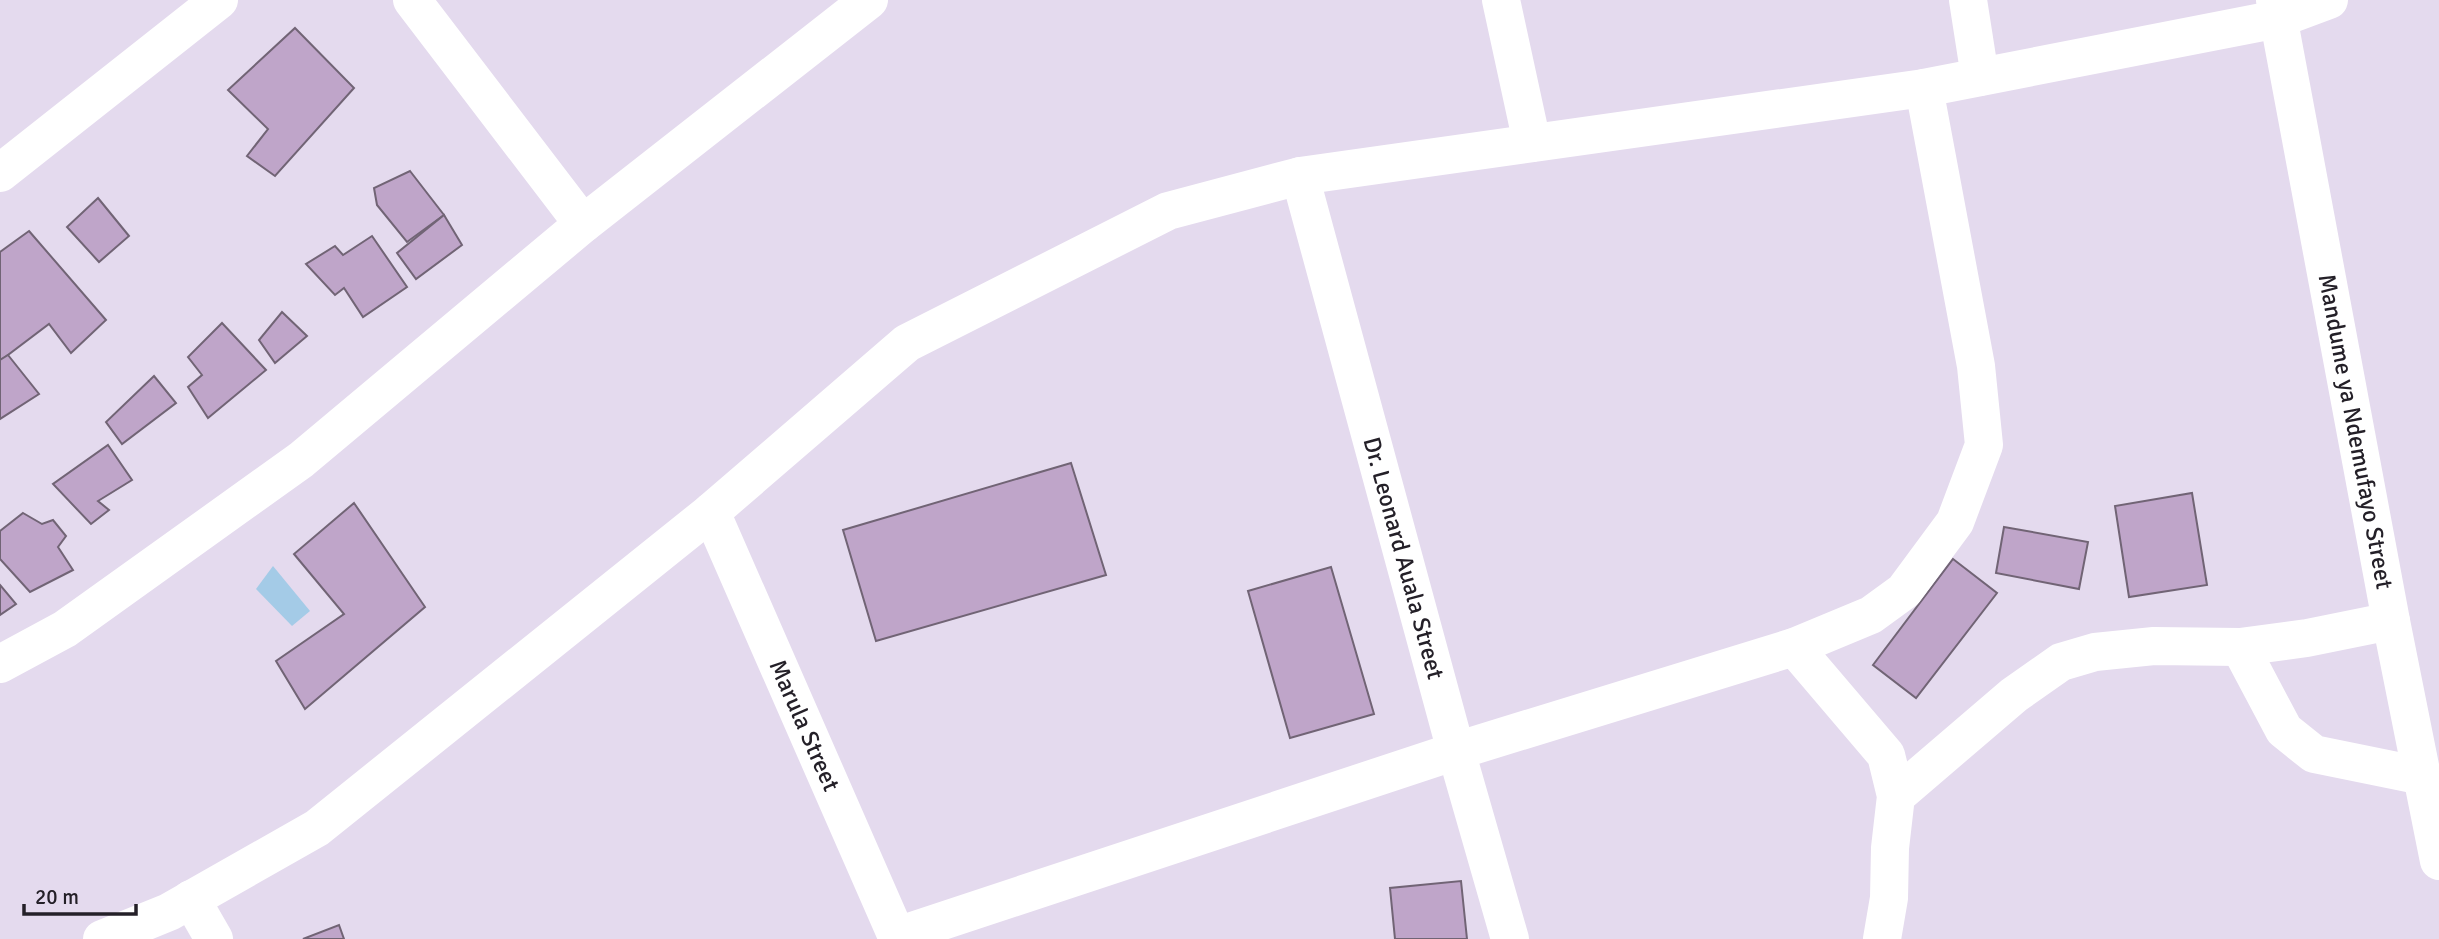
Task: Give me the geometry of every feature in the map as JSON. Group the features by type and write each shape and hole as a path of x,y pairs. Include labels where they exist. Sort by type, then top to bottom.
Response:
{"street":[{"path":"0,173 219,0"},
{"path":"412,0 583,224"},
{"path":"0,664 65,629 301,460 583,224 869,0"},
{"path":"1501,0 1532,143"},
{"path":"1968,0 1980,77"},
{"path":"102,939 169,912 317,828 711,512 907,343 1168,211 1300,176 1924,88 2329,0"},
{"name":"Mandume ya Ndemufayo Street","path":"2277,10 2391,621 2439,861"},
{"path":"897,938 1456,751 1794,647 1871,615 1903,591 1955,522 1984,445 1976,366 1924,88"},
{"name":"Dr. Leonard Auala Street","path":"1300,176 1456,751 1510,939"},
{"name":"Marula Street","path":"711,512 897,938"},
{"path":"1896,796 2014,695 2061,662 2095,652 2154,646 2240,647 2307,638 2391,621"},
{"path":"1794,647 1886,755 1896,796 1890,848 1889,898 1882,939"},
{"path":"2240,647 2284,730 2314,754 2422,776"},
{"path":"191,899 214,939"}],"water":[{"path":"273,566 310,611 292,626 256,589"}],"building":[{"path":"295,28 354,88 275,176 247,156 268,129 228,90"},
{"path":"410,171 444,215 407,242 377,205 374,188"},
{"path":"98,198 129,236 99,262 67,227"},
{"path":"444,215 462,245 416,279 397,253"},
{"path":"29,231 106,320 71,353 49,324 0,361 0,252"},
{"path":"372,236 407,287 363,317 344,288 335,295 306,264 335,246 343,255"},
{"path":"282,312 307,336 275,363 259,340"},
{"path":"222,323 266,370 208,418 188,387 202,375 188,357"},
{"path":"8,355 39,394 0,419 0,360"},
{"path":"154,376 176,403 122,444 106,422"},
{"path":"108,445 132,480 98,501 109,510 91,524 53,484"},
{"path":"1071,463 1106,575 876,641 843,530"},
{"path":"2192,493 2207,585 2129,597 2115,506"},
{"path":"354,503 425,607 305,709 276,661 344,614 294,554"},
{"path":"23,513 42,524 53,520 66,536 58,547 73,570 30,592 0,559 0,531"},
{"path":"2004,527 2088,542 2079,589 1996,573"},
{"path":"1953,559 1997,593 1916,698 1873,665"},
{"path":"1331,567 1374,714 1290,738 1248,591"},
{"path":"0,585 16,604 0,615"},
{"path":"1461,881 1467,939 1395,939 1390,888"},
{"path":"339,925 344,939 303,939"}]}
